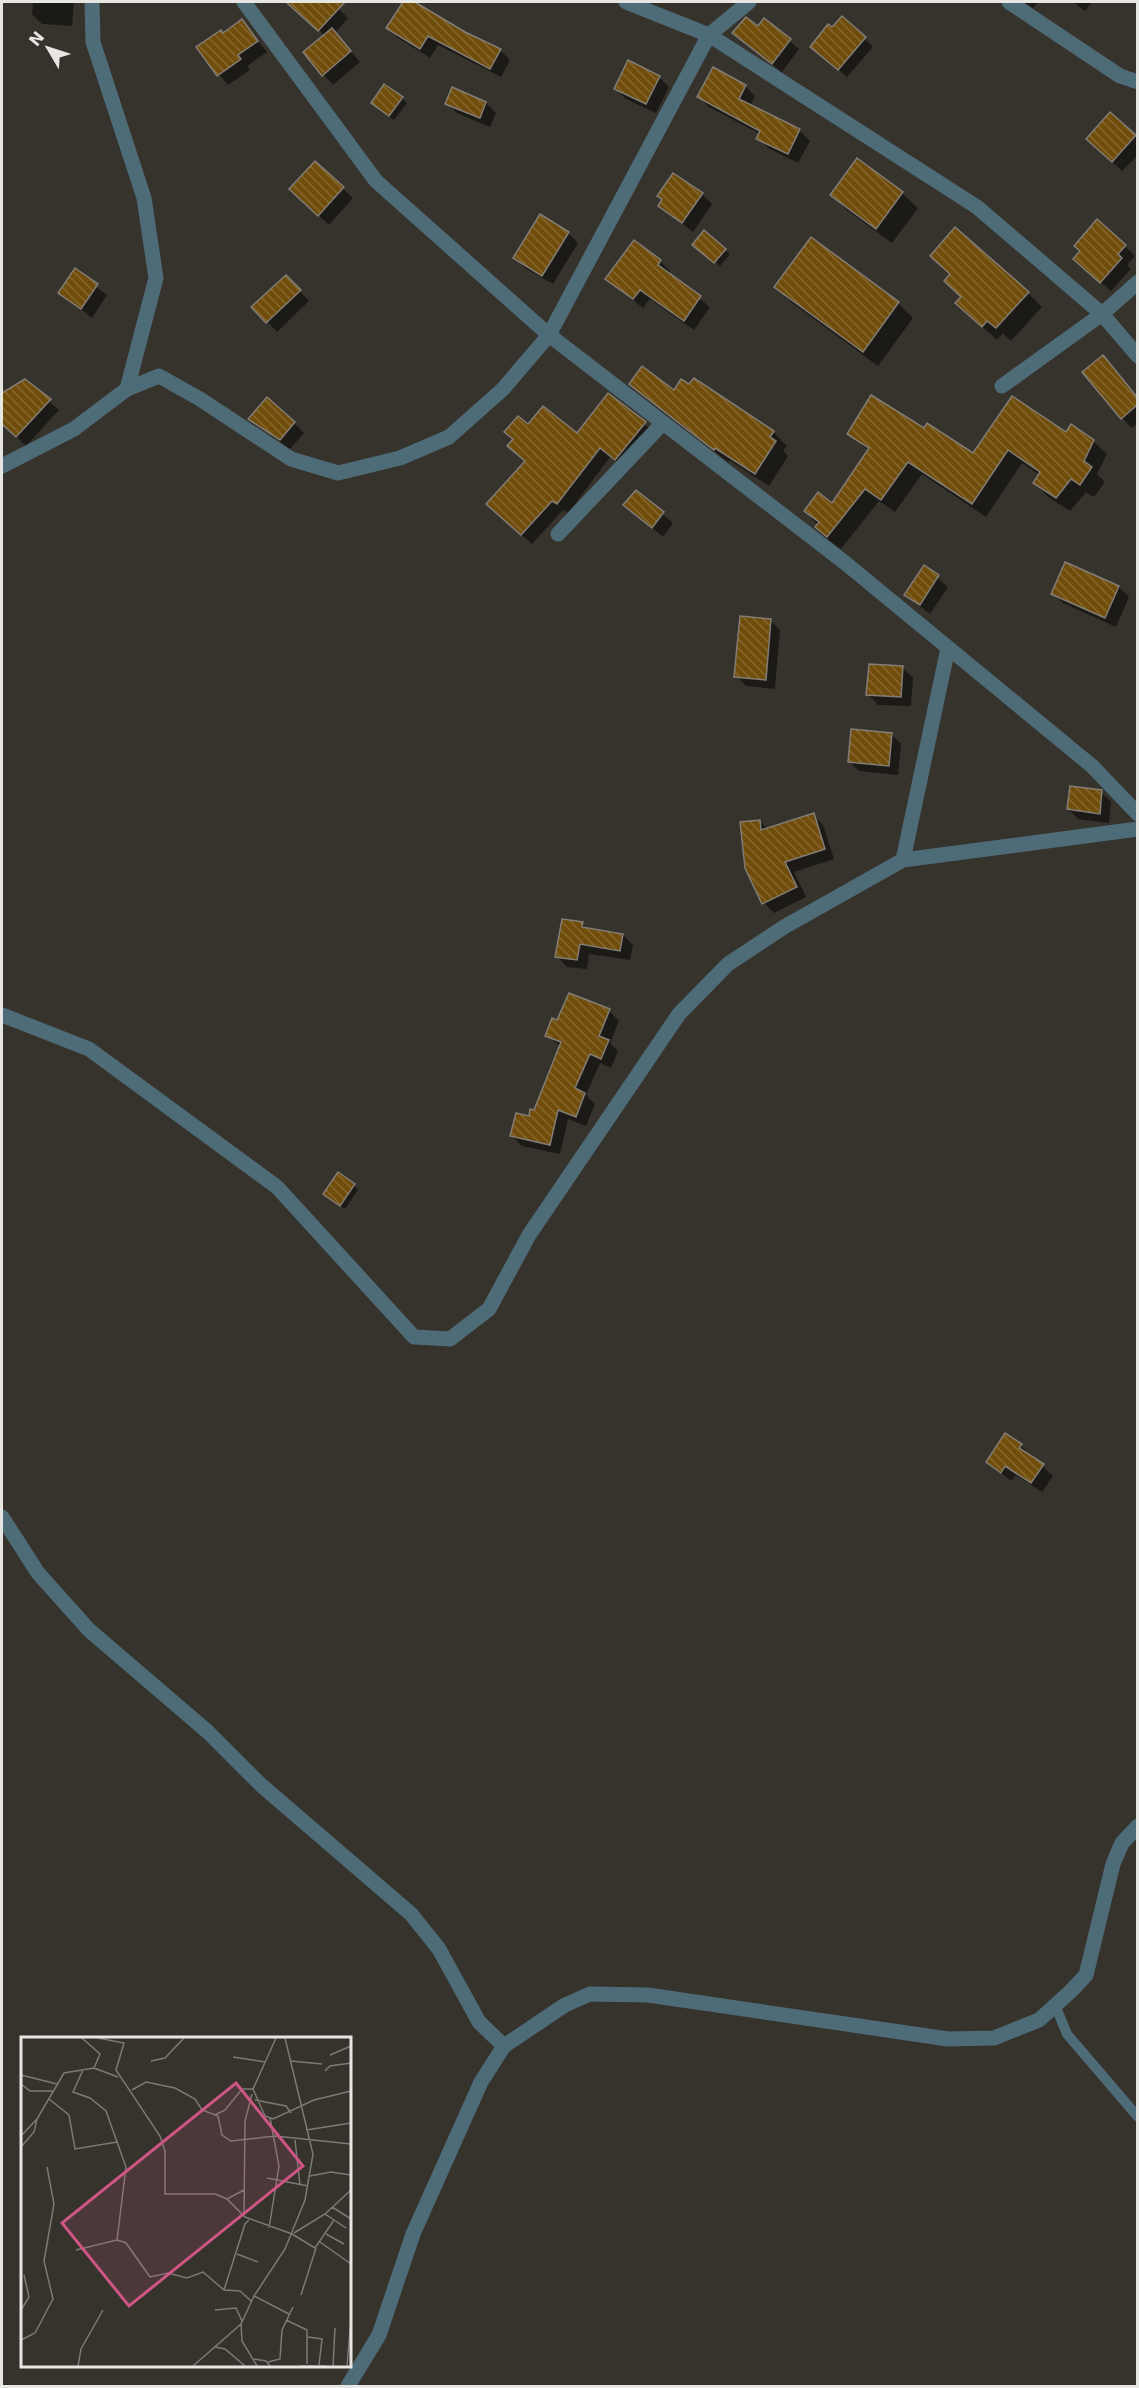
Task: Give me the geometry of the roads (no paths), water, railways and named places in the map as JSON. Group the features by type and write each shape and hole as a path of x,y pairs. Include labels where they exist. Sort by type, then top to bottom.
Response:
{"street":[{"path":"92,2 93,42 144,198 156,278 127,389"},
{"path":"244,2 376,181 549,335 844,562 1092,766 1137,814"},
{"path":"626,2 709,35 977,207 1102,314 1137,356"},
{"path":"2,466 74,429 127,389 159,376 200,399 291,459 338,473 400,458 449,437 503,389 549,335 709,35 749,2"},
{"path":"1009,2 1120,76 1137,82"},
{"path":"1002,386 1102,314 1137,282"},
{"path":"558,534 663,423"},
{"path":"903,860 948,648"},
{"path":"2,1015 88,1049 277,1187 414,1336 450,1339 489,1309 529,1235 680,1014 728,964 784,927 903,860 1137,829"},
{"path":"2,1517 38,1573 89,1630 208,1732 261,1785 411,1914 439,1950 479,2022 504,2046"},
{"path":"348,2386 379,2335 412,2234 481,2082 504,2046 565,2005 590,1994 648,1995 948,2039 994,2038 1039,2020 1086,1975 1113,1864 1122,1843 1137,1826"}],"lane":[{"path":"1055,2005 1067,2034 1137,2117"}]}
